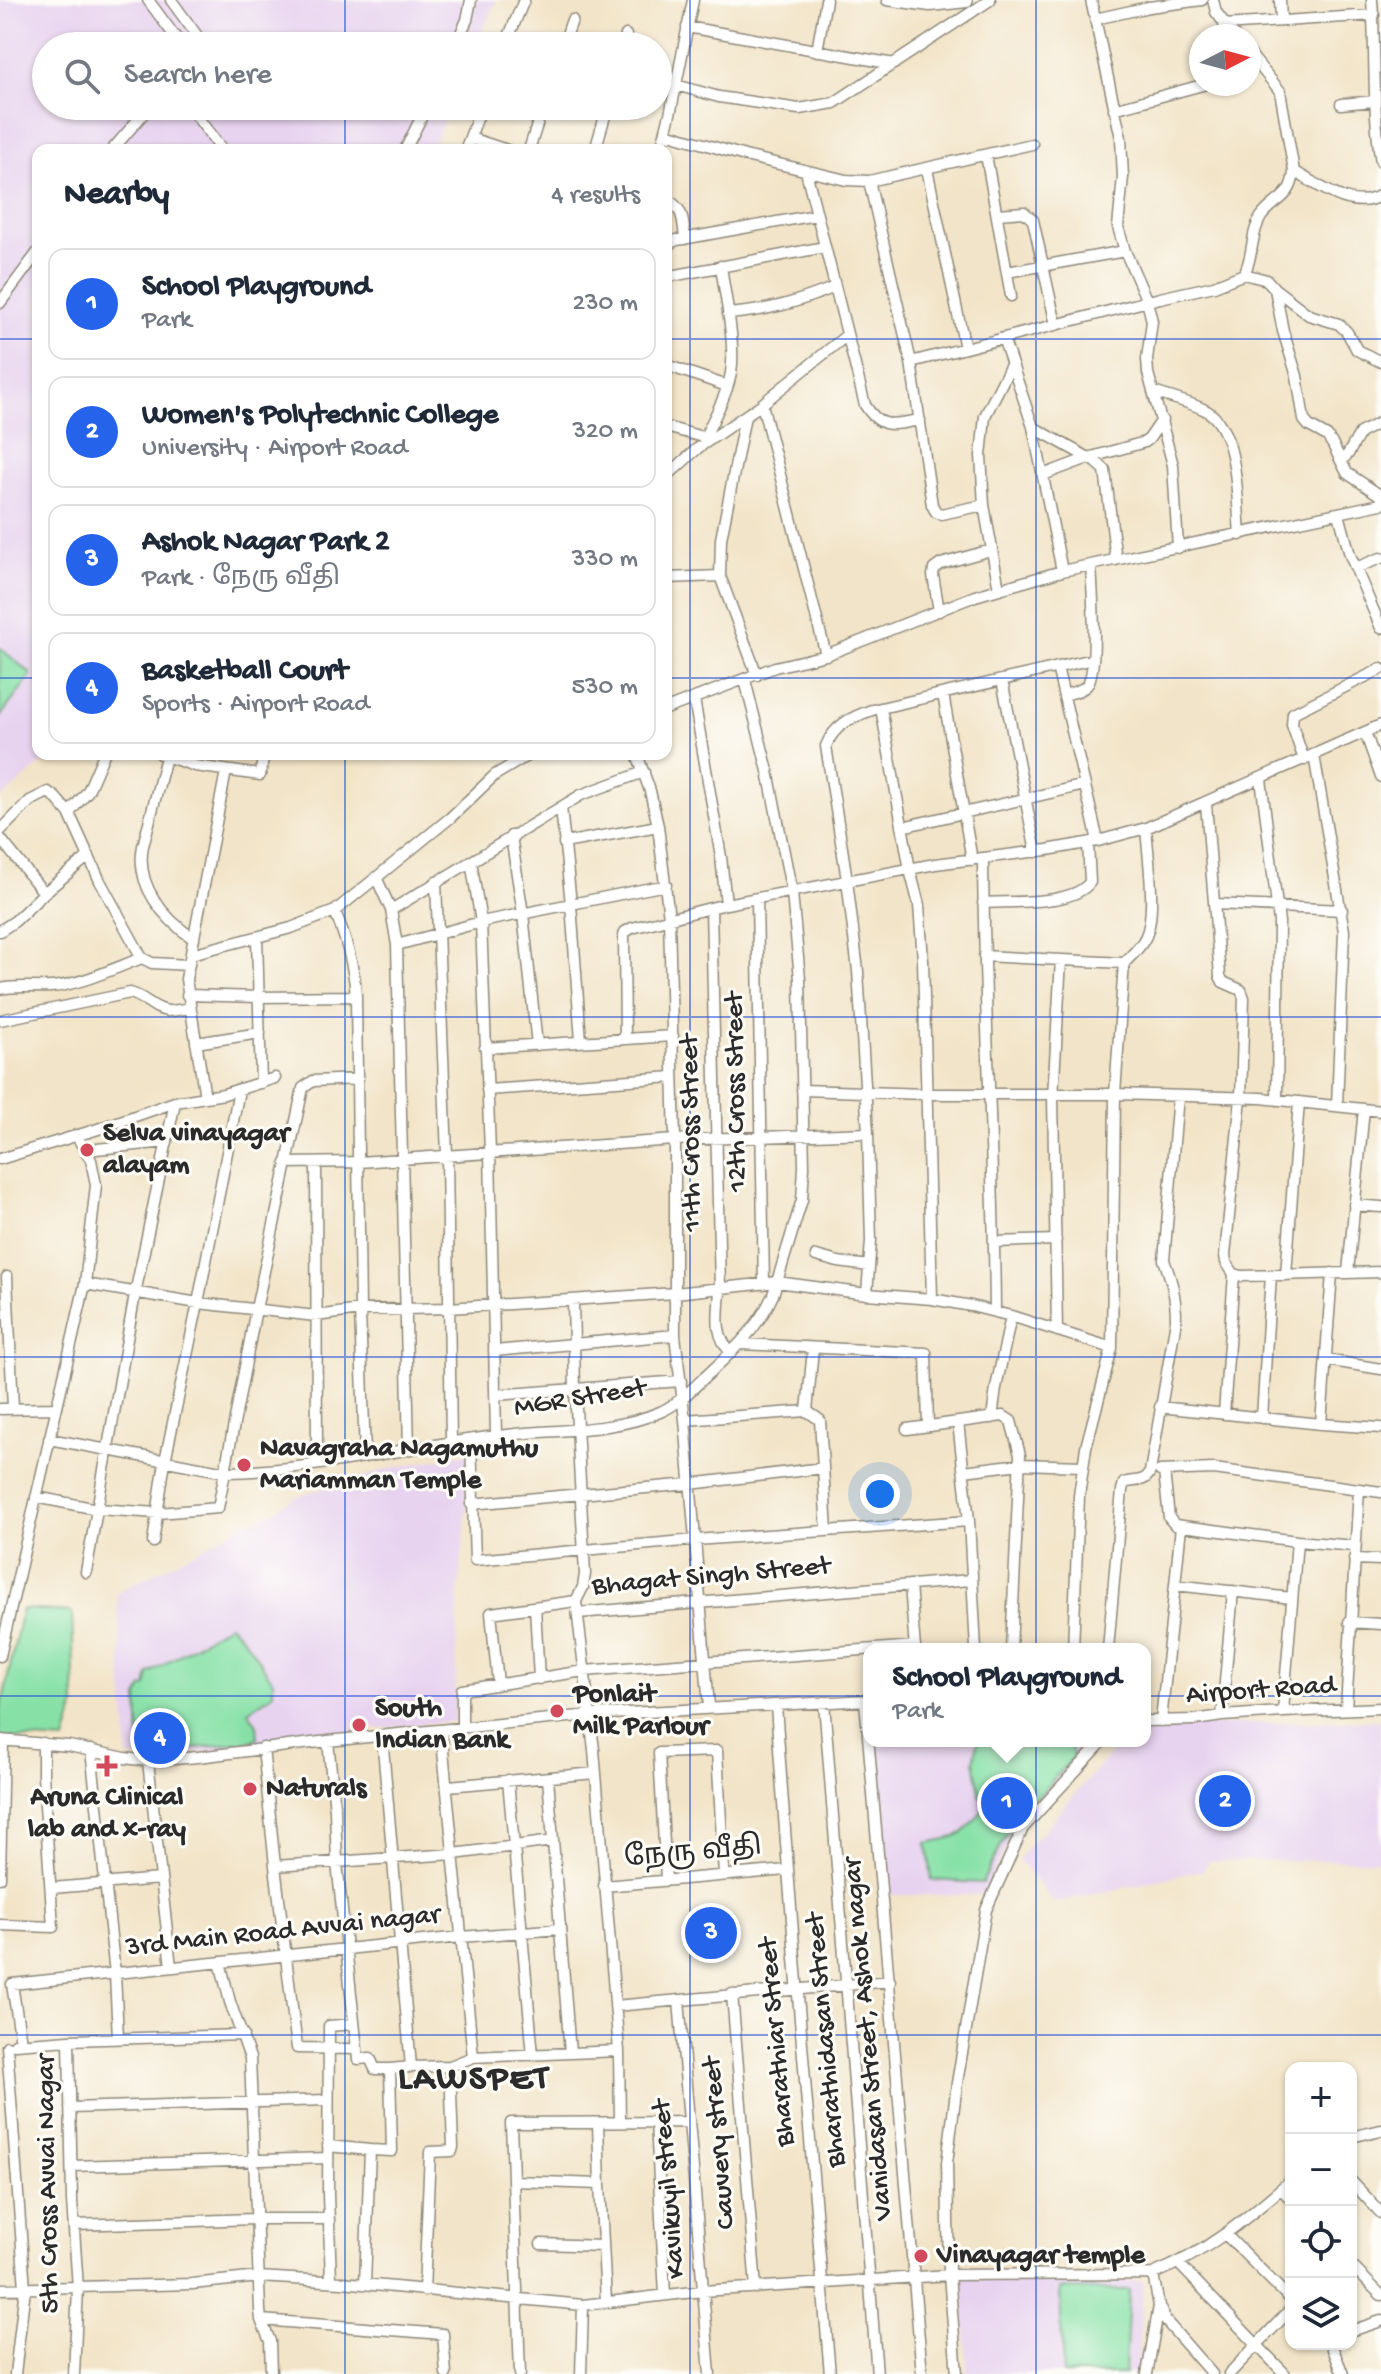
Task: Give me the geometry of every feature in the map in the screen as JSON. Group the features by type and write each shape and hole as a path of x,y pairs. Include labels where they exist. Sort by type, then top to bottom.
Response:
{"street":[{"path":"148,0 172,32"},
{"path":"171,0 194,32"},
{"path":"461,32 471,0"},
{"path":"511,32 524,0"},
{"path":"672,104 693,0"},
{"path":"817,51 826,0"},
{"path":"887,0 930,6 967,1 969,14"},
{"path":"676,85 719,97 799,109 817,108 834,103 990,0"},
{"path":"1091,0 1121,138 1123,177 1118,227 1147,301 1152,329 1148,373 1175,478 1178,548"},
{"path":"1095,19 1148,4 1202,0"},
{"path":"1213,0 1223,24"},
{"path":"1280,0 1281,20"},
{"path":"1372,0 1378,45 1375,101 1381,162"},
{"path":"1235,24 1374,15"},
{"path":"568,32 572,20"},
{"path":"687,27 894,64"},
{"path":"1244,274 1260,220 1288,193 1294,171 1280,91 1261,67"},
{"path":"1114,109 1189,89"},
{"path":"1341,104 1375,101"},
{"path":"117,144 138,120"},
{"path":"200,120 218,144"},
{"path":"408,144 420,120"},
{"path":"468,144 477,120"},
{"path":"531,144 539,120"},
{"path":"597,144 604,120"},
{"path":"663,144 669,120"},
{"path":"666,133 806,171 846,180 869,181 1032,144"},
{"path":"470,138 488,144"},
{"path":"986,155 1011,296"},
{"path":"927,169 965,348"},
{"path":"806,171 865,405 874,419 888,425 920,420"},
{"path":"1294,171 1349,200 1367,201 1381,195"},
{"path":"869,181 911,362 932,505 936,512 946,514 984,505"},
{"path":"672,203 679,208 685,239"},
{"path":"998,214 1017,212 1030,215 1037,232 1056,325"},
{"path":"672,242 816,215"},
{"path":"672,276 825,247"},
{"path":"1007,272 1125,251"},
{"path":"0,303 32,260"},
{"path":"708,438 732,364 721,266"},
{"path":"911,362 1214,286 1244,274 1267,280 1309,315 1339,324 1357,350 1381,362"},
{"path":"728,314 769,310 835,287"},
{"path":"1275,289 1283,331 1299,385 1304,420 1327,436 1347,473 1381,496"},
{"path":"672,472 708,438 762,404 847,335"},
{"path":"1003,338 1033,427 1062,571"},
{"path":"999,589 984,505 981,456 985,416 993,395 1011,365"},
{"path":"672,367 727,386"},
{"path":"1154,392 1206,411 1222,427 1233,462 1240,535"},
{"path":"762,404 826,655"},
{"path":"745,416 721,539 720,576 757,675"},
{"path":"1043,475 1145,442 1162,420"},
{"path":"1342,460 1360,433 1381,422"},
{"path":"1033,427 1102,466 1108,478 1116,560"},
{"path":"672,429 708,438"},
{"path":"672,707 775,667 826,655 999,589 1062,571 1381,504"},
{"path":"1339,514 1355,568 1381,628"},
{"path":"939,611 934,569 941,564 991,550"},
{"path":"1355,568 1381,558"},
{"path":"1064,695 1084,688 1091,678 1091,565"},
{"path":"672,578 720,576"},
{"path":"867,1294 867,1092 858,971 826,746 830,735 851,717 1093,659"},
{"path":"983,903 1065,898 1082,891 1090,882 1093,842 1085,785 1057,667"},
{"path":"1337,1106 1344,949 1342,910 1309,757 1292,725 1293,713 1381,669"},
{"name":"MGR Street","path":"49,1439 226,1472 577,1428 634,1420 662,1411 683,1397 741,1344 767,1310 802,1200 804,1135 800,979 792,893 768,771 745,680"},
{"path":"1002,680 1036,852"},
{"path":"943,694 964,814 978,860 983,903 995,1312"},
{"path":"694,699 726,904"},
{"path":"881,708 919,905 932,1299"},
{"path":"625,1038 625,932 726,904 847,880 1093,842 1146,828 1381,725"},
{"path":"1365,732 1381,777"},
{"path":"69,813 88,791 101,760"},
{"path":"162,760 140,858 146,885 160,910 176,927 194,939"},
{"path":"178,760 195,766 260,775 263,760"},
{"path":"195,766 196,760"},
{"path":"0,831 30,801 48,792 69,813 142,958 152,963 190,959 335,911 450,818 495,775 520,760"},
{"path":"639,760 658,826 669,918 675,1140 675,1335 709,1707"},
{"path":"205,1097 186,979 226,771"},
{"path":"391,910 581,795 644,772"},
{"path":"1261,779 1280,943 1277,1100"},
{"path":"902,827 1085,785"},
{"path":"1206,804 1220,976 1223,982 1241,990 1244,998 1241,1098 1225,1255 1234,1274 1224,1414"},
{"path":"561,807 581,1041"},
{"path":"564,843 658,826"},
{"path":"1073,1643 1079,1496 1086,1447 1112,1348 1115,1094 1124,963 1146,936 1149,918 1151,899 1146,828"},
{"path":"511,836 537,1045"},
{"path":"0,838 44,893"},
{"path":"0,931 89,856"},
{"path":"471,861 481,922 496,1436"},
{"path":"376,877 391,910 397,945 409,1449"},
{"path":"436,882 447,1155 451,1443"},
{"path":"397,945 481,922 666,885"},
{"name":"12th Cross Street","path":"757,899 764,1284"},
{"path":"1215,904 1342,910"},
{"name":"11th Cross Street","path":"711,908 719,1334 731,1353"},
{"path":"335,911 352,959 356,996 365,1456"},
{"path":"257,937 261,1083"},
{"path":"984,956 1124,963"},
{"path":"0,989 17,985 49,987 68,984 142,958"},
{"path":"1057,1331 1053,1096 1061,960"},
{"path":"0,1020 130,993 141,995 159,1009 190,1008"},
{"path":"187,995 356,996"},
{"path":"196,1043 260,1033"},
{"path":"485,1048 673,1036"},
{"path":"487,1090 673,1077"},
{"path":"0,1159 175,1102 239,1090 275,1078"},
{"path":"36,1497 97,1509 158,1513 218,1508 303,1088 313,1081 358,1079"},
{"path":"153,1542 165,1461 239,1090"},
{"path":"802,1090 1241,1098 1381,1111"},
{"path":"1109,1643 1122,1490 1124,1483 1147,1478 1150,1472 1176,1320 1173,1282 1164,1260 1178,1096"},
{"path":"86,1572 135,1294 175,1102"},
{"path":"1286,1275 1299,1102"},
{"path":"1348,1272 1364,1109"},
{"path":"286,1163 359,1162 675,1140 868,1133"},
{"path":"0,1656 85,1284 96,1185 86,1150 76,1135"},
{"path":"86,1150 167,1142"},
{"path":"316,1163 317,1463"},
{"path":"1354,1205 1381,1207"},
{"path":"994,1242 1056,1240"},
{"path":"816,1256 869,1266"},
{"path":"1234,1274 1381,1272"},
{"path":"1321,1424 1332,1273"},
{"path":"1262,1418 1271,1275"},
{"path":"7,1277 13,1408"},
{"path":"85,1284 198,1303 316,1316 406,1307 449,1308 675,1293 777,1282 932,1299 1011,1316 1112,1348"},
{"path":"573,1300 584,1551 583,1587 576,1601 578,1613"},
{"path":"992,1418 1011,1316"},
{"path":"494,1351 675,1335"},
{"path":"741,1344 926,1353 928,1426"},
{"path":"807,1411 813,1349"},
{"path":"1326,1360 1381,1369 1381,1360"},
{"path":"495,1395 681,1381"},
{"path":"1160,1407 1381,1428"},
{"path":"0,1409 56,1408"},
{"path":"685,1420 807,1411 820,1420 827,1531"},
{"path":"907,1429 1003,1416 1011,1421 1020,1455 1011,1643"},
{"path":"958,1422 969,1521 976,1643"},
{"path":"471,1440 475,1560 695,1540 969,1521"},
{"path":"964,1471 1020,1464 1083,1466"},
{"path":"471,1504 823,1468"},
{"path":"1150,1472 1214,1469 1381,1492"},
{"path":"1164,1471 1169,1518 1175,1525 1355,1546"},
{"path":"1346,1709 1359,1489"},
{"path":"1161,1721 1181,1526"},
{"path":"1283,1712 1297,1541"},
{"path":"1354,1559 1381,1560"},
{"name":"Bhagat Singh Street","path":"620,2122 619,2051 596,1773 578,1613 971,1580"},
{"path":"910,1585 915,1643"},
{"path":"1175,1585 1292,1598"},
{"path":"1222,1716 1233,1591"},
{"path":"498,1684 491,1613 576,1601"},
{"path":"535,1607 539,1679"},
{"path":"1349,1622 1381,1624"},
{"path":"462,1728 462,1690 584,1671 863,1651"},
{"path":"0,1878 1,1740 43,1743 148,1761 590,1715 863,1700"},
{"name":"Bharathidasan Street","path":"824,1702 877,2374"},
{"name":"Bharathiar Street","path":"776,1705 796,1990 830,2374"},
{"name":"Airport Road","path":"1151,1721 1381,1708"},
{"path":"441,1730 473,2057"},
{"path":"382,1736 411,2067"},
{"path":"328,1741 345,1949 358,2059 370,2058 375,2069 390,2069 450,2066 473,2057 619,2051"},
{"path":"0,1925 53,1927 43,1743"},
{"name":"Vanidasan Street, Ashok nagar","path":"871,1747 922,2374"},
{"path":"957,2374 949,2275 947,2163 986,1910 1023,1828 1097,1747"},
{"path":"263,1748 297,2048 357,2049"},
{"path":"91,1750 115,1974 118,2038"},
{"path":"666,1880 658,1755 717,1751 724,1875"},
{"path":"148,1761 171,1967"},
{"path":"448,1786 596,1773"},
{"path":"548,1778 570,2053"},
{"path":"508,1780 533,2055"},
{"path":"275,1866 454,1854 553,1841"},
{"name":"நேரு வீதி","path":"604,1886 787,1870"},
{"path":"52,1888 160,1879"},
{"name":"3rd Main Road Avvai nagar","path":"21,2042 12,1984 560,1929"},
{"path":"220,1962 250,2058 254,2219 261,2320 270,2341 271,2374"},
{"path":"615,2006 890,1981"},
{"name":"Cauvery street","path":"732,1994 756,2288"},
{"name":"Kavikuyil street","path":"679,2000 710,2374"},
{"path":"331,2281 327,2100 329,2026 354,2024"},
{"name":"5th Cross Avvai Nagar","path":"74,2374 78,2288 69,2040 243,2035"},
{"path":"15,2374 25,2288 3,2047 21,2042 69,2040"},
{"path":"424,2291 430,2152 452,2151 453,2147 450,2066"},
{"path":"72,2166 252,2160 328,2152 392,2151 390,2069"},
{"path":"70,2108 327,2100"},
{"path":"656,2122 665,2295"},
{"path":"520,2374 511,2123 688,2122"},
{"path":"598,2123 606,2302"},
{"path":"1357,2136 1381,2130"},
{"path":"365,2284 370,2150"},
{"path":"513,2181 600,2184"},
{"path":"0,2289 192,2284 259,2277 583,2305 702,2291 949,2275 1153,2274 1179,2264 1226,2235 1285,2185"},
{"path":"1357,2187 1381,2213"},
{"path":"1281,2189 1285,2193"},
{"path":"74,2225 329,2219"},
{"path":"1226,2235 1285,2294"},
{"path":"541,2244 603,2246"},
{"path":"1179,2264 1285,2374"},
{"path":"1357,2271 1381,2295"},
{"path":"1153,2274 1165,2320 1212,2374"},
{"path":"581,2374 583,2305"},
{"path":"1147,2374 1159,2306"},
{"path":"1229,2374 1285,2316"},
{"path":"261,2320 443,2334 446,2374"},
{"path":"1357,2329 1381,2321"},
{"path":"1333,2350 1343,2374"}],"shaded area":[{"path":"0,0 496,0 482,32 32,32 32,120 444,120 434,144 32,144 32,760 46,760 0,799"},
{"path":"467,1454 467,1505 458,1598 455,1721 345,1731 231,1750 128,1758 117,1593 247,1522 266,1516 296,1497 392,1468"},
{"path":"1381,1720 1381,1860 1209,1861 1203,1870 1054,1903 1018,1859 1116,1747 1151,1747 1151,1727"},
{"path":"873,1747 1082,1747 1084,1751 1013,1833 985,1893 885,1895"},
{"path":"963,2277 1144,2281 1137,2374 967,2374"}],"green space":[{"path":"0,648 30,673 30,677 0,717"},
{"path":"22,1609 72,1612 75,1706 65,1741 0,1737 0,1715"},
{"path":"229,1624 247,1643 273,1681 273,1694 248,1711 257,1725 258,1738 182,1750 140,1752 138,1697 146,1687 149,1674"},
{"path":"977,1747 1071,1747 1073,1757 1009,1830 982,1883 932,1880 927,1843 960,1834 983,1810 974,1761"},
{"path":"1060,2289 1129,2290 1125,2374 1063,2374"}],"place":[{"name":"Selva vinayagar alayam","path":"87,1150"},
{"name":"Navagraha Nagamuthu Mariamman Temple","path":"244,1465"},
{"name":"Ponlait Milk Parlour","path":"557,1711"},
{"name":"South Indian Bank","path":"359,1725"},
{"name":"Basketball Court","path":"160,1738"},
{"name":"Aruna Clinical lab and x-ray","path":"107,1766"},
{"name":"Naturals","path":"250,1789"},
{"name":"Women's Polytechnic College","path":"1225,1801"},
{"name":"School Playground","path":"1007,1803"},
{"name":"Ashok Nagar Park 2","path":"711,1933"},
{"name":"Vinayagar temple","path":"921,2256"}],"district":[{"name":"LAWSPET","path":"474,2080"}]}
